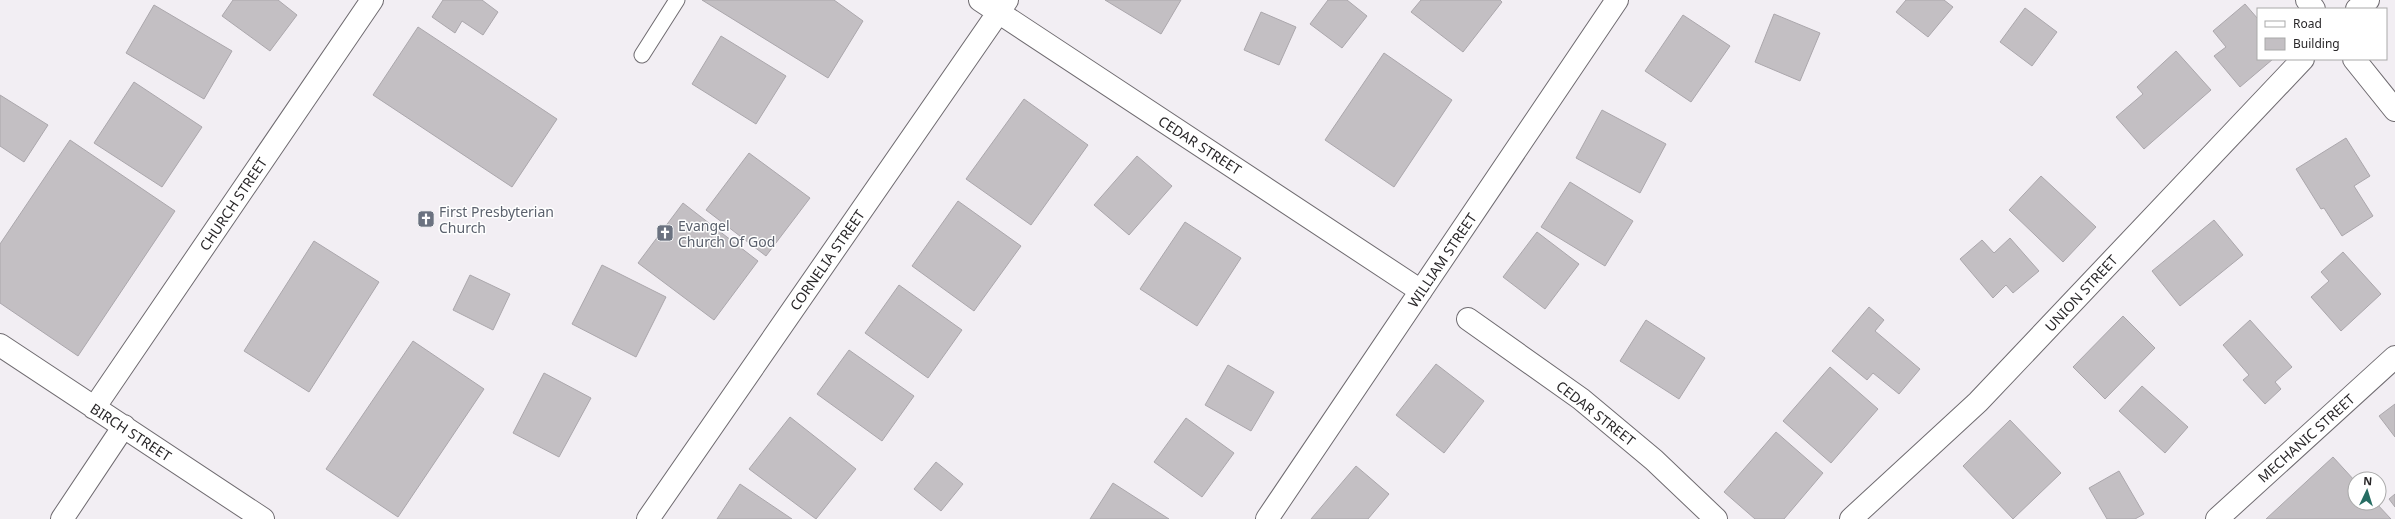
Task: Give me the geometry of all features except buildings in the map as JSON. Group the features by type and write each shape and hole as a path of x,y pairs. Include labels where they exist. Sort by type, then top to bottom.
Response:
{"street":[{"name":"CHURCH STREET","path":"94,408 372,0"},
{"name":"CEDAR STREET","path":"980,0 1002,6 1421,291"},
{"name":"WILLIAM STREET","path":"1268,519 1617,0"},
{"path":"2307,0 2313,8"},
{"path":"2357,8 2368,0"},
{"name":"CORNELIA STREET","path":"648,519 1002,6"},
{"name":"UNION STREET","path":"1851,519 1978,402 2302,60"},
{"path":"2355,60 2395,110"},
{"name":"CEDAR STREET","path":"1468,319 1581,399 1654,460 1716,519"},
{"name":"BIRCH STREET","path":"0,344 94,408 124,426 263,519"},
{"name":"MECHANIC STREET","path":"2217,519 2395,357"},
{"path":"62,519 124,426"}],"lane":[{"path":"642,56 677,0"}],"place":[{"name":"First Presbyterian Church","path":"426,219"},
{"name":"Evangel Church Of God","path":"665,233"}]}
